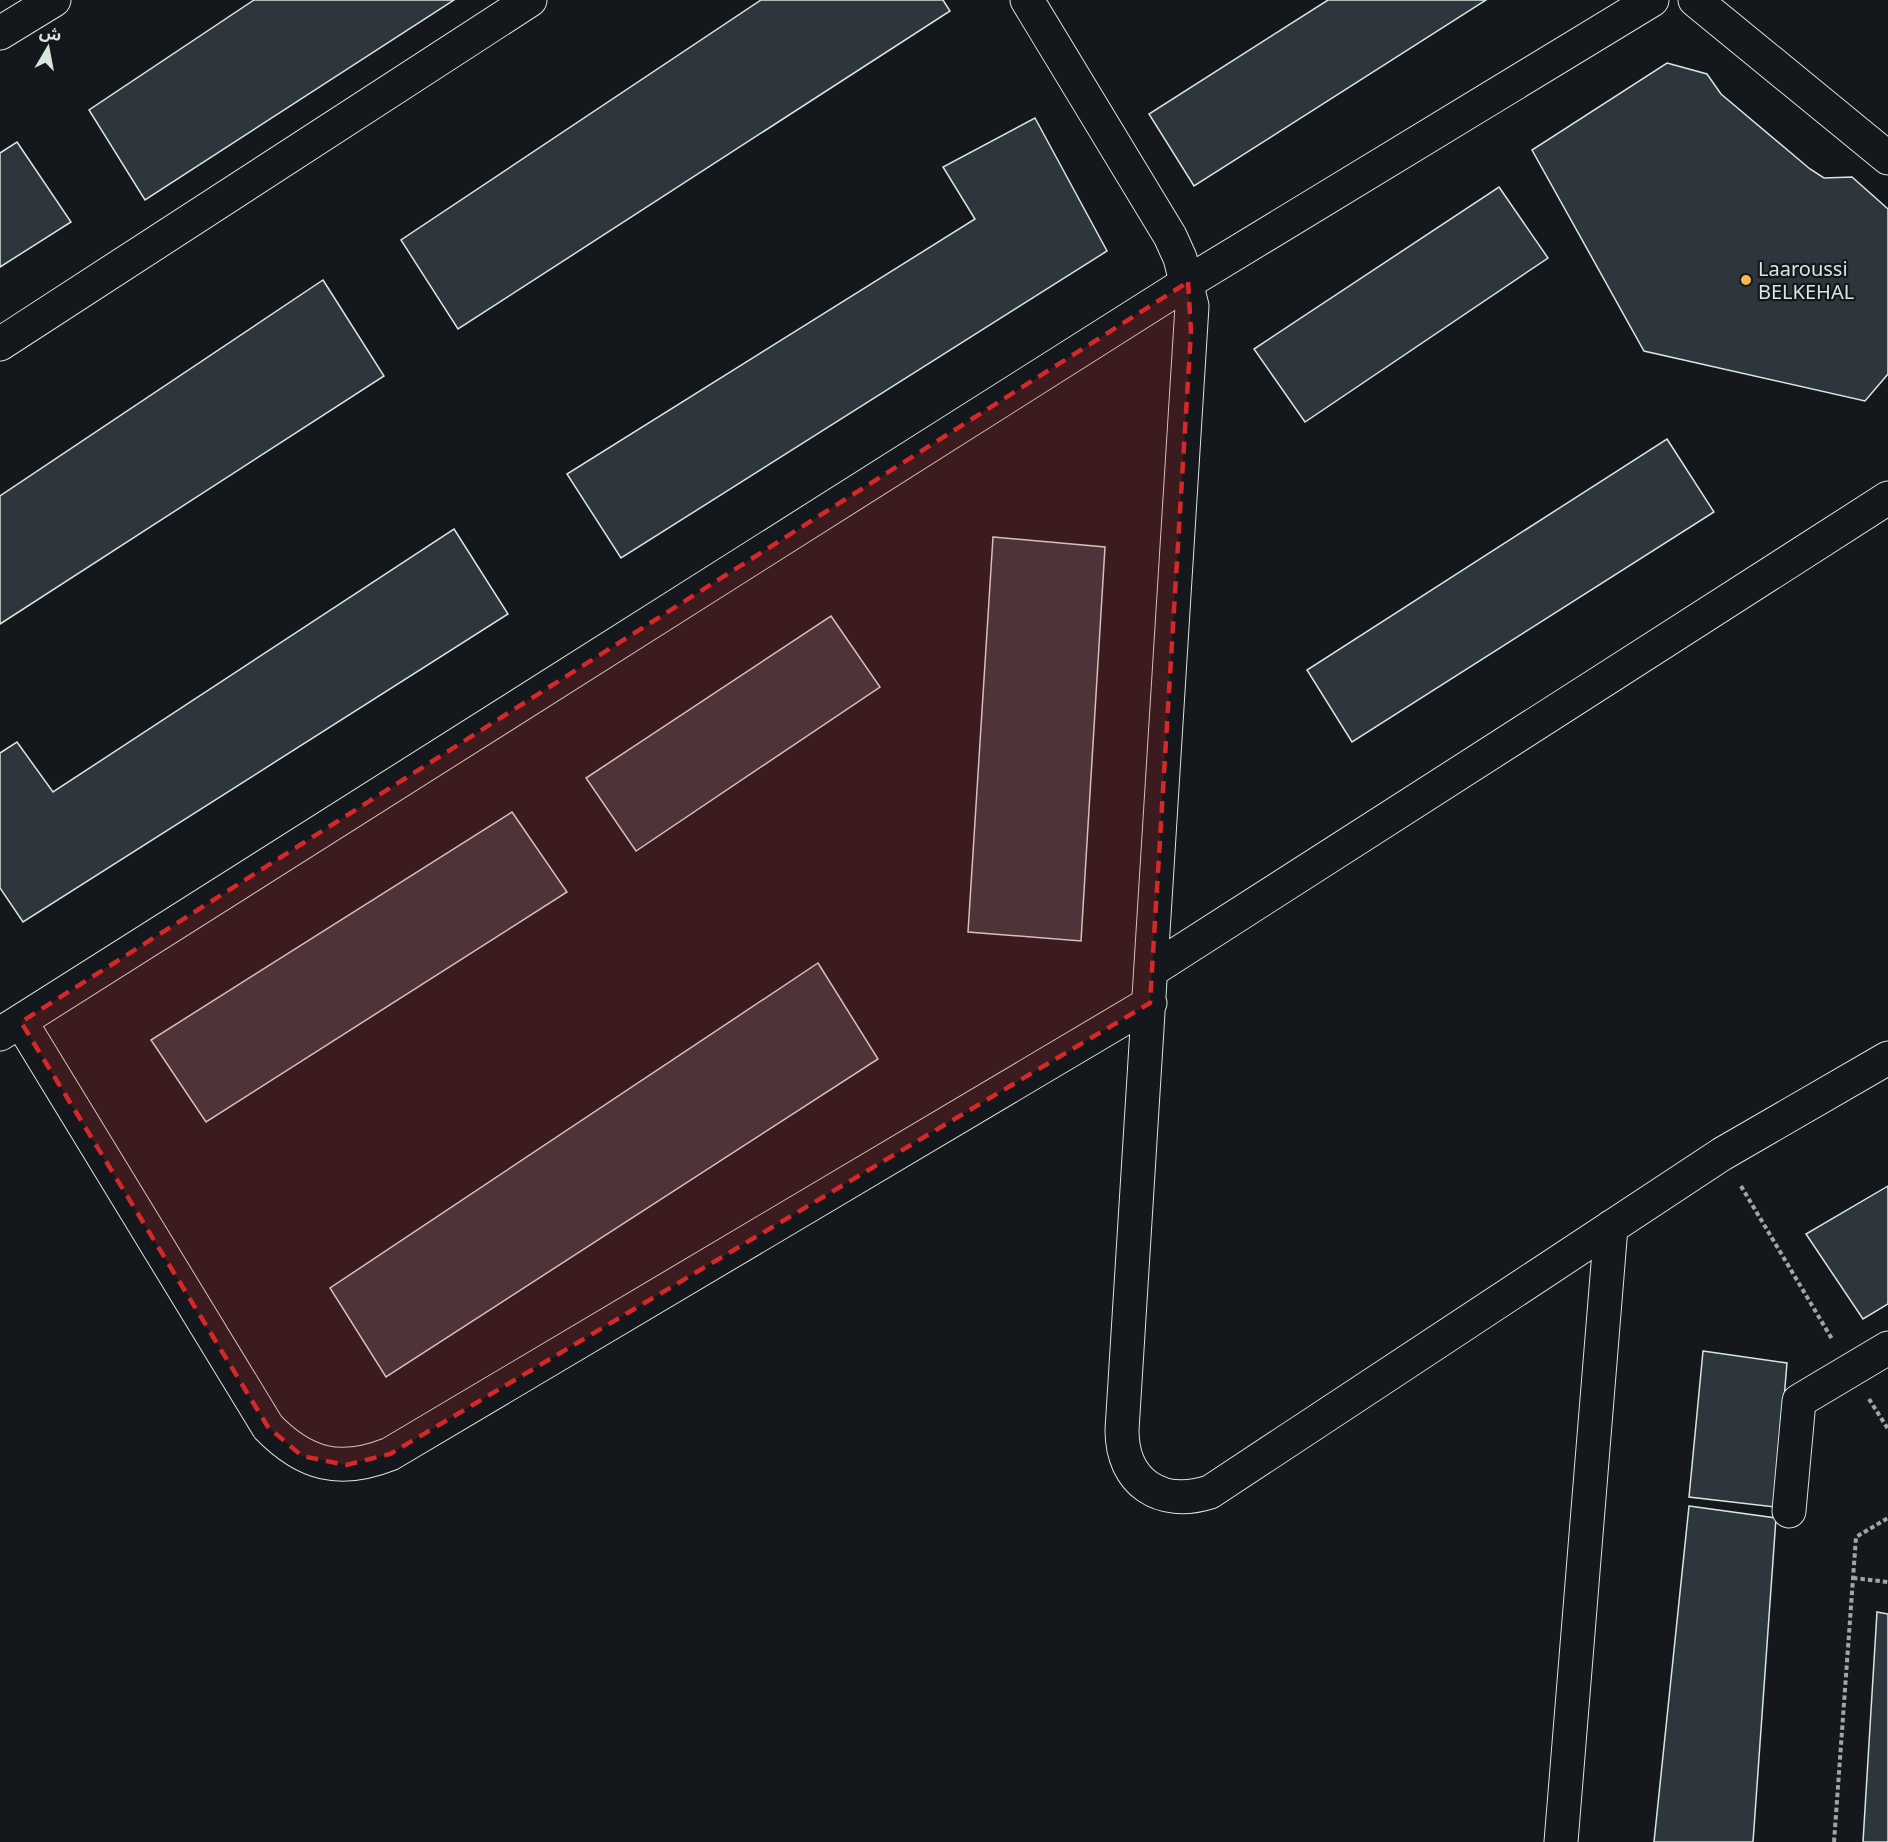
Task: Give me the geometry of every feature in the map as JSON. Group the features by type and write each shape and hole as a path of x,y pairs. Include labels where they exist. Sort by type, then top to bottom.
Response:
{"street":[{"path":"0,33 54,0"},
{"path":"0,344 530,0"},
{"path":"1027,0 1170,236 1188,282 1192,306 1122,1446 1126,1461 1135,1476 1161,1494 1178,1498 1210,1492 1722,1154 1888,1058"},
{"path":"1150,1003 390,1454 369,1462 346,1465 324,1463 302,1456 283,1443 268,1427 10,1028 1188,282 1652,0"},
{"path":"1695,0 1888,158"},
{"path":"1152,969 1888,498"},
{"path":"1561,1842 1611,1227"},
{"path":"1789,1512 1799,1401 1888,1348"}],"path":[{"path":"1722,1154 1888,1429"},
{"path":"1834,1842 1856,1537 1888,1518"},
{"path":"1853,1578 1888,1582"}],"highlighted area":[{"path":"1188,282 1191,331 1150,1003 390,1454 346,1465 302,1456 268,1427 21,1022"}],"building":[{"path":"254,0 454,0 145,200 89,110"},
{"path":"761,0 943,0 950,11 458,329 401,240"},
{"path":"1328,0 1486,0 1194,186 1149,114"},
{"name":"Laaroussi BELKEHAL","path":"1667,63 1707,74 1721,94 1810,169 1824,178 1852,177 1888,209 1888,374 1865,401 1644,351 1532,150"},
{"path":"1035,118 1107,251 621,558 567,474 975,219 943,167"},
{"path":"17,142 71,222 0,267 0,153"},
{"path":"1499,187 1548,258 1305,422 1254,349"},
{"path":"323,280 384,376 0,624 0,496"},
{"path":"1667,439 1714,512 1352,742 1307,670"},
{"path":"454,529 508,614 23,922 0,888 0,753 17,742 53,792"},
{"path":"993,537 1105,547 1081,941 968,932"},
{"path":"831,616 880,687 636,851 586,778"},
{"path":"512,812 567,892 206,1122 151,1040"},
{"path":"818,963 878,1059 386,1377 330,1288"},
{"path":"1888,1186 1888,1304 1863,1319 1806,1234"},
{"path":"1703,1351 1787,1363 1775,1507 1689,1497"},
{"path":"1689,1506 1776,1518 1753,1842 1654,1842"},
{"path":"1877,1612 1888,1614 1888,1842 1863,1842"}],"place":[{"name":"Laaroussi BELKEHAL","path":"1746,280"}]}
